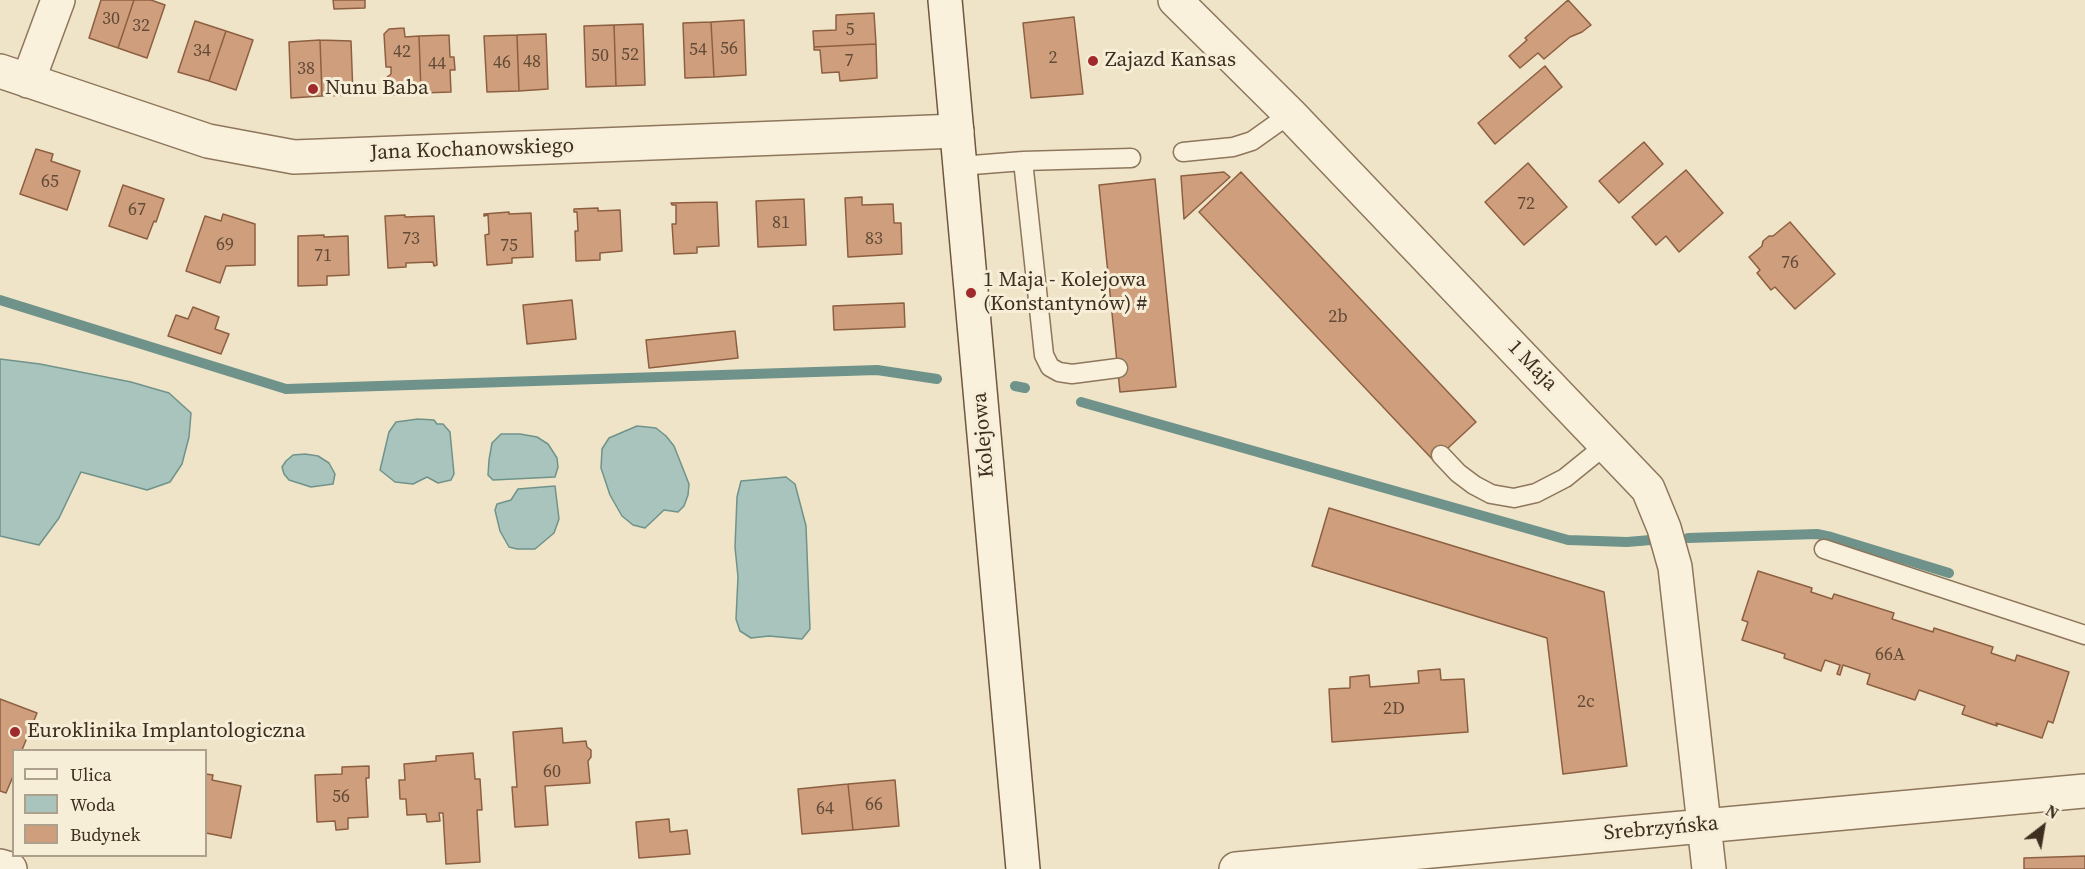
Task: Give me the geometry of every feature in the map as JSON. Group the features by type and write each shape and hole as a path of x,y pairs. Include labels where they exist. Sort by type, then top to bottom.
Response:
{"street":[{"path":"14,76 58,0"},
{"name":"Kolejowa","path":"945,0 1023,869"},
{"name":"1 Maja","path":"1175,0 1290,114 1648,489 1664,528 1675,567 1709,869"},
{"name":"Jana Kochanowskiego","path":"14,76 208,141 294,157 957,131"},
{"name":"Srebrzyńska","path":"1236,869 2085,791"},
{"path":"0,866 10,869"}],"lane":[{"path":"1183,152 1233,147 1252,141 1290,114"},
{"path":"960,166 1023,161 1131,158"},
{"path":"1023,161 1044,355 1050,367 1065,373 1118,368"},
{"path":"1441,455 1458,473 1474,485 1491,494 1514,498 1536,493 1565,478 1607,444"},
{"path":"1824,549 2085,635"}],"water":[{"path":"0,359 40,364 131,382 169,393 191,413 189,437 182,464 170,482 147,490 81,472 59,518 39,545 0,536"},
{"path":"418,419 434,420 437,424 443,424 450,432 454,474 451,480 438,483 427,477 413,484 395,482 380,470 389,432 396,422"},
{"path":"637,426 656,428 666,436 674,446 689,484 684,506 678,512 664,510 645,528 633,525 622,516 610,495 601,468 602,449 609,438"},
{"path":"501,434 537,437 548,444 557,458 558,467 555,477 493,480 488,475 489,460 492,443"},
{"path":"293,455 318,456 329,463 335,474 333,484 311,487 289,480 282,467"},
{"path":"786,477 795,484 806,526 810,629 802,639 769,636 751,638 740,631 736,619 737,497 741,481"},
{"path":"555,486 559,519 554,533 535,549 509,547 500,531 495,510 497,504 511,500 518,489"}],"building":[{"path":"101,0 134,0 118,48 89,38"},
{"path":"134,0 151,0 165,5 147,58 118,48"},
{"path":"333,0 365,0 365,8 334,9"},
{"path":"1568,0 1591,25 1570,37 1544,59 1538,53 1520,68 1509,56 1527,40 1525,38"},
{"path":"874,13 876,44 814,47 813,31 836,30 836,15"},
{"path":"1074,17 1083,94 1031,98 1023,23"},
{"path":"744,20 746,75 714,77 711,22"},
{"path":"195,21 226,31 209,81 178,72"},
{"path":"711,22 714,77 685,78 683,23"},
{"path":"643,24 645,85 616,86 614,25"},
{"path":"614,25 616,86 586,87 584,26"},
{"path":"404,28 405,37 419,36 421,93 391,95 387,91 386,78 391,74 391,67 386,67 384,34 389,29"},
{"path":"226,31 253,40 236,90 209,81"},
{"path":"546,34 548,89 519,91 517,35"},
{"path":"449,35 450,57 454,57 455,70 450,70 451,92 421,93 419,36"},
{"path":"517,35 519,91 487,92 484,36"},
{"path":"320,40 351,41 353,95 322,96"},
{"path":"320,40 322,96 291,98 289,42"},
{"path":"876,44 877,78 840,81 839,72 822,73 820,50 814,50 814,47"},
{"path":"1545,66 1562,87 1495,144 1478,123"},
{"path":"1644,142 1663,164 1619,203 1599,181"},
{"path":"36,149 53,154 51,161 80,171 67,210 20,194"},
{"path":"1528,163 1567,207 1524,245 1485,202"},
{"path":"1686,170 1723,213 1679,252 1666,236 1656,245 1632,217"},
{"path":"1224,172 1230,177 1184,219 1181,176"},
{"path":"1241,172 1476,422 1434,461 1199,212"},
{"path":"1155,179 1176,387 1120,392 1099,185"},
{"path":"123,185 164,199 147,239 109,226"},
{"path":"862,197 862,205 893,204 894,223 901,223 902,254 848,257 845,198"},
{"path":"804,199 806,245 758,247 756,201"},
{"path":"717,202 719,246 697,247 697,253 674,254 672,224 676,224 676,205 671,203"},
{"path":"598,208 598,211 620,210 622,251 600,253 600,260 576,261 575,231 578,231 577,212 574,212 574,209"},
{"path":"509,212 509,214 531,213 533,257 512,258 512,263 487,265 485,235 489,234 488,215 484,216 484,214"},
{"path":"223,214 255,224 255,265 226,266 220,283 186,271 205,216 221,221"},
{"path":"405,215 405,217 434,216 437,265 434,266 433,262 406,263 406,267 388,268 385,216"},
{"path":"1790,222 1835,274 1795,309 1775,287 1771,290 1757,273 1760,270 1749,257 1762,246 1763,241"},
{"path":"324,235 324,237 348,236 349,275 327,276 327,285 298,286 298,236"},
{"path":"572,300 576,339 527,344 523,305"},
{"path":"904,303 905,327 834,330 833,306"},
{"path":"193,307 219,317 215,329 229,334 221,354 168,336 176,315 188,319"},
{"path":"735,331 738,358 649,368 646,340"},
{"path":"1329,508 1604,592 1627,766 1563,774 1547,638 1312,566"},
{"path":"1758,571 1812,588 1811,592 1832,599 1834,594 1894,613 1892,619 1933,632 1934,628 1993,647 1991,653 2015,661 2017,655 2069,672 2053,723 2048,721 2042,738 1996,723 1997,726 1962,714 1965,706 1919,690 1915,700 1867,684 1870,674 1843,665 1840,675 1837,674 1840,665 1825,660 1821,671 1784,658 1785,654 1742,640 1748,622 1742,620"},
{"path":"1440,669 1441,680 1464,679 1468,732 1332,742 1329,689 1350,688 1350,677 1369,675 1370,687 1419,683 1418,671"},
{"name":"Euroklinika Implantologiczna","path":"0,699 37,713 22,749 12,749 12,779 6,793 0,791"},
{"path":"562,728 563,743 586,741 587,747 591,750 591,757 588,761 590,783 545,786 548,825 515,827 512,787 517,787 513,732"},
{"path":"473,753 475,779 480,779 482,810 477,810 480,862 446,864 443,813 439,813 440,821 427,822 426,814 407,815 406,799 400,799 399,780 405,780 404,764 436,761 436,756"},
{"path":"369,766 369,778 366,778 368,817 348,818 348,829 336,830 335,821 317,822 315,775 342,774 342,767"},
{"path":"207,774 213,775 212,780 241,786 231,838 207,833"},
{"path":"895,780 899,826 853,830 848,784"},
{"path":"848,784 853,830 802,834 798,789"},
{"path":"669,819 670,832 687,830 690,854 639,858 636,822"},
{"path":"2085,856 2085,869 2024,869 2024,858"}],"waterway":[{"path":"0,300 286,389 877,370 937,379"},
{"path":"1015,386 1025,388"},
{"path":"1081,402 1568,540 1627,542 1651,540"},
{"path":"1688,538 1817,534 1949,573"}],"place":[{"name":"Zajazd Kansas","path":"1093,61"},
{"name":"Nunu Baba","path":"313,89"},
{"name":"1 Maja - Kolejowa (Konstantynów) #","path":"971,293"},
{"name":"Euroklinika Implantologiczna","path":"15,732"}]}
